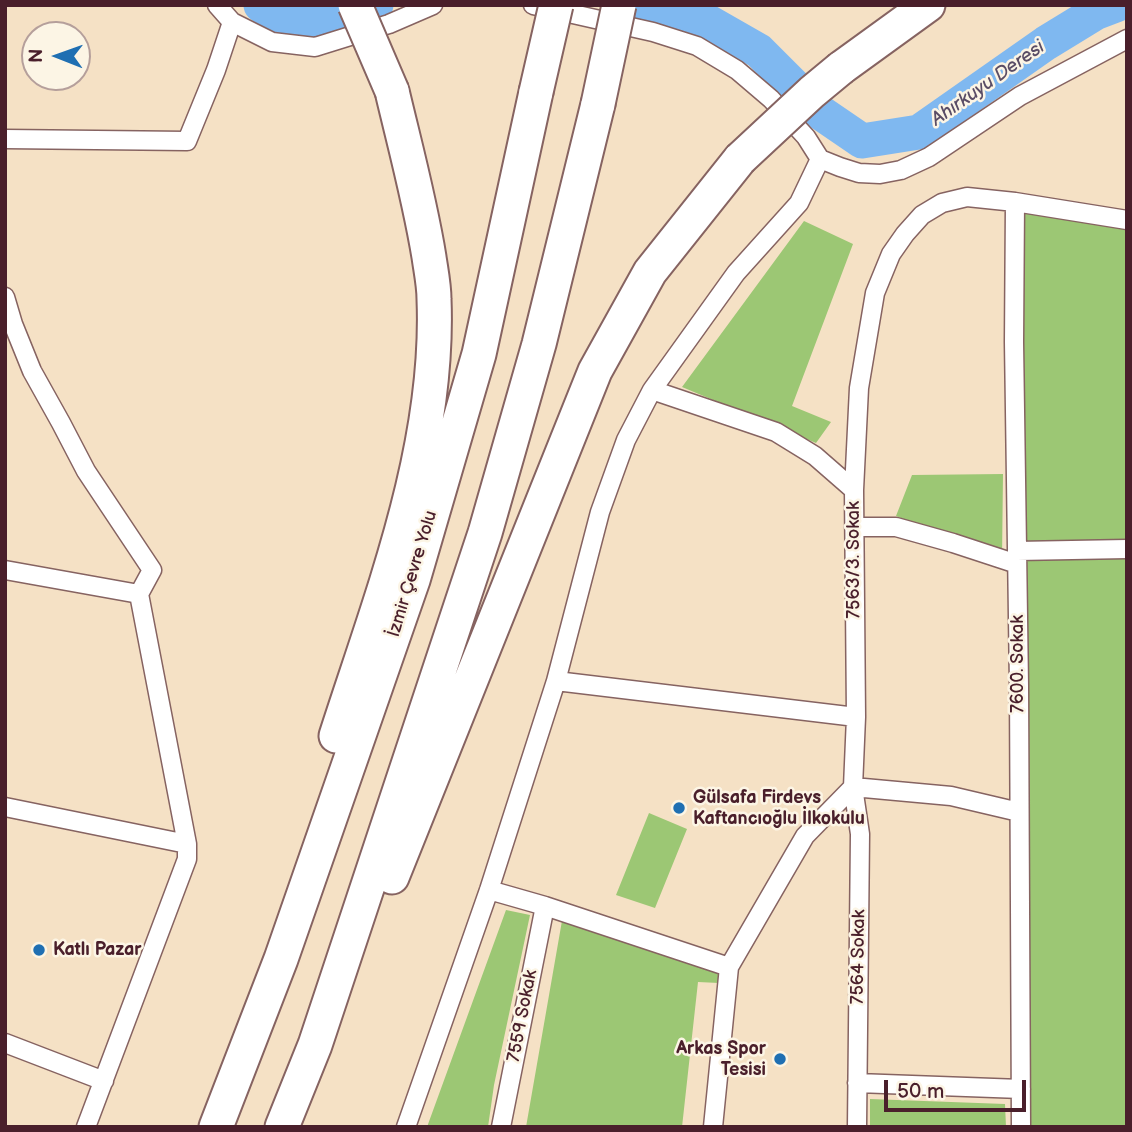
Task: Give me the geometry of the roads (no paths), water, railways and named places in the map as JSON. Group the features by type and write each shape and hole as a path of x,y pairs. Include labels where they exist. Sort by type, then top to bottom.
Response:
{"highway":[{"path":"281,959 290,866 399,542 424,437 433,370 435,298 426,236 392,91 355,5"},
{"name":"İzmir Çevre Yolu","path":"216,1127 281,959 417,567 479,354 556,5"},
{"path":"282,1127 315,1045 485,533 539,344 598,104 619,5"},
{"path":"315,1045 354,972 595,371 650,272 740,159 841,68 928,5"}],"street":[{"path":"217,5 232,22 272,42 315,47 389,24 433,5"},
{"path":"533,5 653,32 697,46 737,70 771,99 806,137 820,159 859,173 901,170 929,158 1020,96 1127,39"},
{"path":"5,139 187,141 232,22"},
{"path":"406,1127 489,890 556,681 600,512 626,440 652,390 736,273 799,203 820,159"},
{"path":"854,490 859,388 875,293 891,254 922,215 942,203 968,197 1127,220"},
{"name":"7600. Sokak","path":"1015,202 1021,1127"},
{"path":"5,297 32,371 86,471 152,570 139,594 187,844 187,859 86,1127"},
{"name":"7563/3. Sokak","path":"652,390 776,432 815,456 854,490 856,717 853,787"},
{"path":"854,527 896,527 1017,558 1127,549"},
{"path":"5,570 139,594"},
{"path":"556,681 856,717"},
{"path":"713,1127 729,967 804,836 853,787 951,796 1019,812"},
{"name":"7564 Sokak","path":"853,787 860,834 857,1127"},
{"path":"5,807 187,844"},
{"path":"489,890 729,967"},
{"name":"7559 Sokak","path":"501,1127 545,906"},
{"path":"5,1043 104,1081"},
{"path":"858,1083 1021,1089"}],"waterway":[{"name":"Ahırkuyu Deresi","path":"261,5 274,14 308,23 348,17 376,5"},
{"name":"Ahırkuyu Deresi","path":"647,5 703,19 759,51 821,113 862,141 919,132 1046,43 1095,13 1116,5"}],"place":[{"name":"Gülsafa Firdevs Kaftancıoğlu İlkokulu","path":"679,808"},
{"name":"Katlı Pazar","path":"39,950"},
{"name":"Arkas Spor Tesisi","path":"780,1059"}]}
